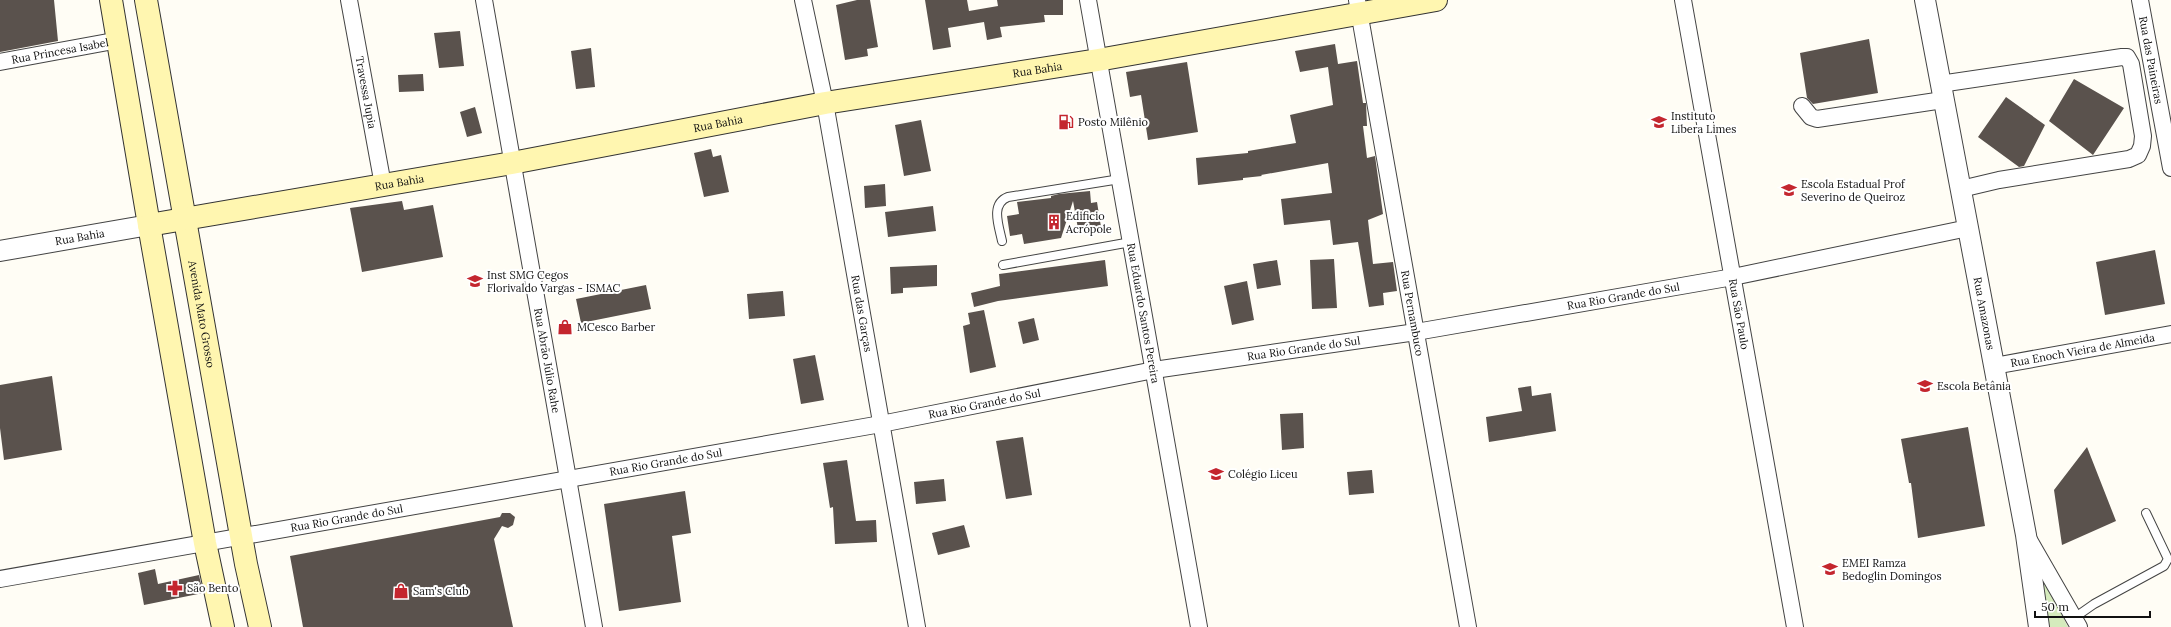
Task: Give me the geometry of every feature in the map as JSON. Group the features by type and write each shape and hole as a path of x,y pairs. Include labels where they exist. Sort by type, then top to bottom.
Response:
{"main road":[{"path":"111,0 205,543 223,627"},
{"name":"Avenida Mato Grosso","path":"146,0 242,537 260,627"},
{"name":"Rua Bahia","path":"149,225 512,163 825,103 1098,60 1358,7 1436,0"}],"street":[{"name":"Travessa Jupia","path":"349,0 384,185"},
{"name":"Rua Abrão Júlio Rahe","path":"484,0 594,627"},
{"name":"Rua das Garças","path":"802,0 825,103 917,627"},
{"name":"Rua Eduardo Santos Pereira","path":"1088,0 1199,627"},
{"name":"Rua São Paulo","path":"1683,0 1796,627"},
{"name":"Rua Amazonas","path":"1925,0 1941,92 1961,189 2026,535 2039,627"},
{"name":"Rua das Paineiras","path":"2140,0 2171,168"},
{"name":"Rua Pernambuco","path":"1358,7 1468,627"},
{"name":"Rua Princesa Isabel","path":"0,62 119,40"},
{"path":"1802,106 1811,117 1817,119 1941,92 2127,57 2131,64 2143,136 2142,146 2138,155 2129,159 1999,180 1961,189"},
{"name":"Rua Bahia","path":"0,251 149,225"},
{"name":"Rua Rio Grande do Sul","path":"0,579 567,478 881,424 1154,370 1416,332 1733,277 1968,228"},
{"name":"Rua Enoch Vieira de Almeida","path":"1994,366 2171,334"},
{"path":"2026,535 2076,622"}],"lane":[{"path":"1002,241 997,217 998,206 1001,200 1015,196 1120,179"},
{"path":"1003,265 1131,242"},
{"path":"2076,622 2094,604 2164,566 2168,559 2146,513"}],"green space":[{"path":"2033,559 2068,627 2044,627"}],"building":[{"path":"0,0 54,0 58,41 0,52"},
{"path":"857,0 870,0 878,47 867,49 868,56 845,60 836,5"},
{"path":"925,0 967,0 969,11 998,6 997,0 1063,0 1063,15 1044,15 1045,22 1000,27 1002,37 987,40 984,22 948,28 951,47 933,50"},
{"path":"460,31 464,66 439,68 434,33"},
{"path":"1869,39 1878,93 1813,104 1807,98 1800,53"},
{"path":"1335,44 1338,64 1357,61 1363,103 1366,103 1367,126 1363,126 1367,158 1375,156 1383,214 1368,220 1373,264 1393,262 1397,291 1383,293 1384,305 1369,307 1358,242 1333,245 1330,220 1284,225 1281,199 1332,193 1328,163 1261,175 1262,176 1243,178 1243,180 1198,185 1196,158 1248,153 1248,151 1296,143 1290,115 1333,105 1328,67 1300,72 1295,51"},
{"path":"591,48 595,87 576,89 571,51"},
{"path":"1187,62 1198,132 1148,140 1141,95 1130,97 1126,72"},
{"path":"423,74 424,91 399,92 398,75"},
{"path":"2074,79 2124,108 2093,155 2049,121"},
{"path":"2006,97 2045,125 2024,166 2019,167 1978,137"},
{"path":"475,107 482,133 467,137 460,112"},
{"path":"921,120 931,171 904,176 895,125"},
{"path":"711,149 713,157 721,155 729,192 704,197 694,153"},
{"path":"885,184 886,206 865,208 864,186"},
{"name":"Edificio Acrópole","path":"1090,191 1091,203 1097,202 1101,227 1092,228 1092,231 1079,234 1073,201 1061,238 1024,244 1022,234 1010,236 1007,216 1019,214 1017,202 1051,198 1051,196 1059,194"},
{"path":"402,201 404,210 433,205 443,257 362,272 350,208"},
{"path":"933,206 936,231 888,237 885,212"},
{"path":"2155,250 2165,304 2105,315 2096,262"},
{"path":"1334,259 1337,308 1312,309 1310,260"},
{"path":"1105,260 1108,286 998,301 974,307 971,293 1000,286 999,274"},
{"path":"1277,260 1281,285 1257,289 1253,264"},
{"path":"937,265 937,286 903,288 903,293 891,294 890,267"},
{"path":"1247,281 1254,320 1232,325 1224,286"},
{"path":"646,285 651,309 581,323 576,299"},
{"path":"783,291 785,316 749,319 747,294"},
{"path":"984,310 996,367 970,373 963,326 970,324 968,313"},
{"path":"1034,318 1039,340 1023,344 1018,322"},
{"path":"815,355 824,400 801,404 793,359"},
{"path":"52,376 62,450 4,460 0,428 0,385"},
{"path":"1531,386 1532,396 1551,393 1556,431 1489,442 1486,417 1522,411 1518,388"},
{"path":"1303,413 1304,448 1282,450 1280,414"},
{"path":"1968,427 1985,526 1918,538 1911,483 1909,483 1901,439"},
{"path":"1023,437 1032,495 1006,499 996,441"},
{"path":"2087,447 2116,521 2062,545 2054,490"},
{"path":"847,460 856,521 876,520 877,542 835,544 833,507 830,508 823,463"},
{"path":"1372,470 1374,493 1349,495 1347,472"},
{"path":"944,479 946,501 916,504 914,482"},
{"path":"685,491 691,533 672,536 681,602 619,611 604,504"},
{"name":"Sam's Club","path":"502,513 510,513 515,517 513,525 508,528 502,526 494,539 513,627 303,627 290,556 500,517"},
{"path":"964,525 970,547 938,555 932,533"},
{"name":"São Bento","path":"155,569 158,584 199,575 203,593 144,605 138,573"}],"place":[{"name":"Posto Milênio","path":"1066,122"},
{"name":"Instituto Libera Limes","path":"1659,122"},
{"name":"Escola Estadual Prof Severino de Queiroz","path":"1789,190"},
{"name":"Edificio Acrópole","path":"1054,222"},
{"name":"Inst SMG Cegos Florivaldo Vargas - ISMAC","path":"475,281"},
{"name":"MCesco Barber","path":"565,327"},
{"name":"Escola Betânia","path":"1925,386"},
{"name":"Colégio Liceu","path":"1216,474"},
{"name":"EMEI Ramza Bedoglin Domingos","path":"1830,569"},
{"name":"São Bento","path":"175,588"},
{"name":"Sam's Club","path":"401,591"}]}
